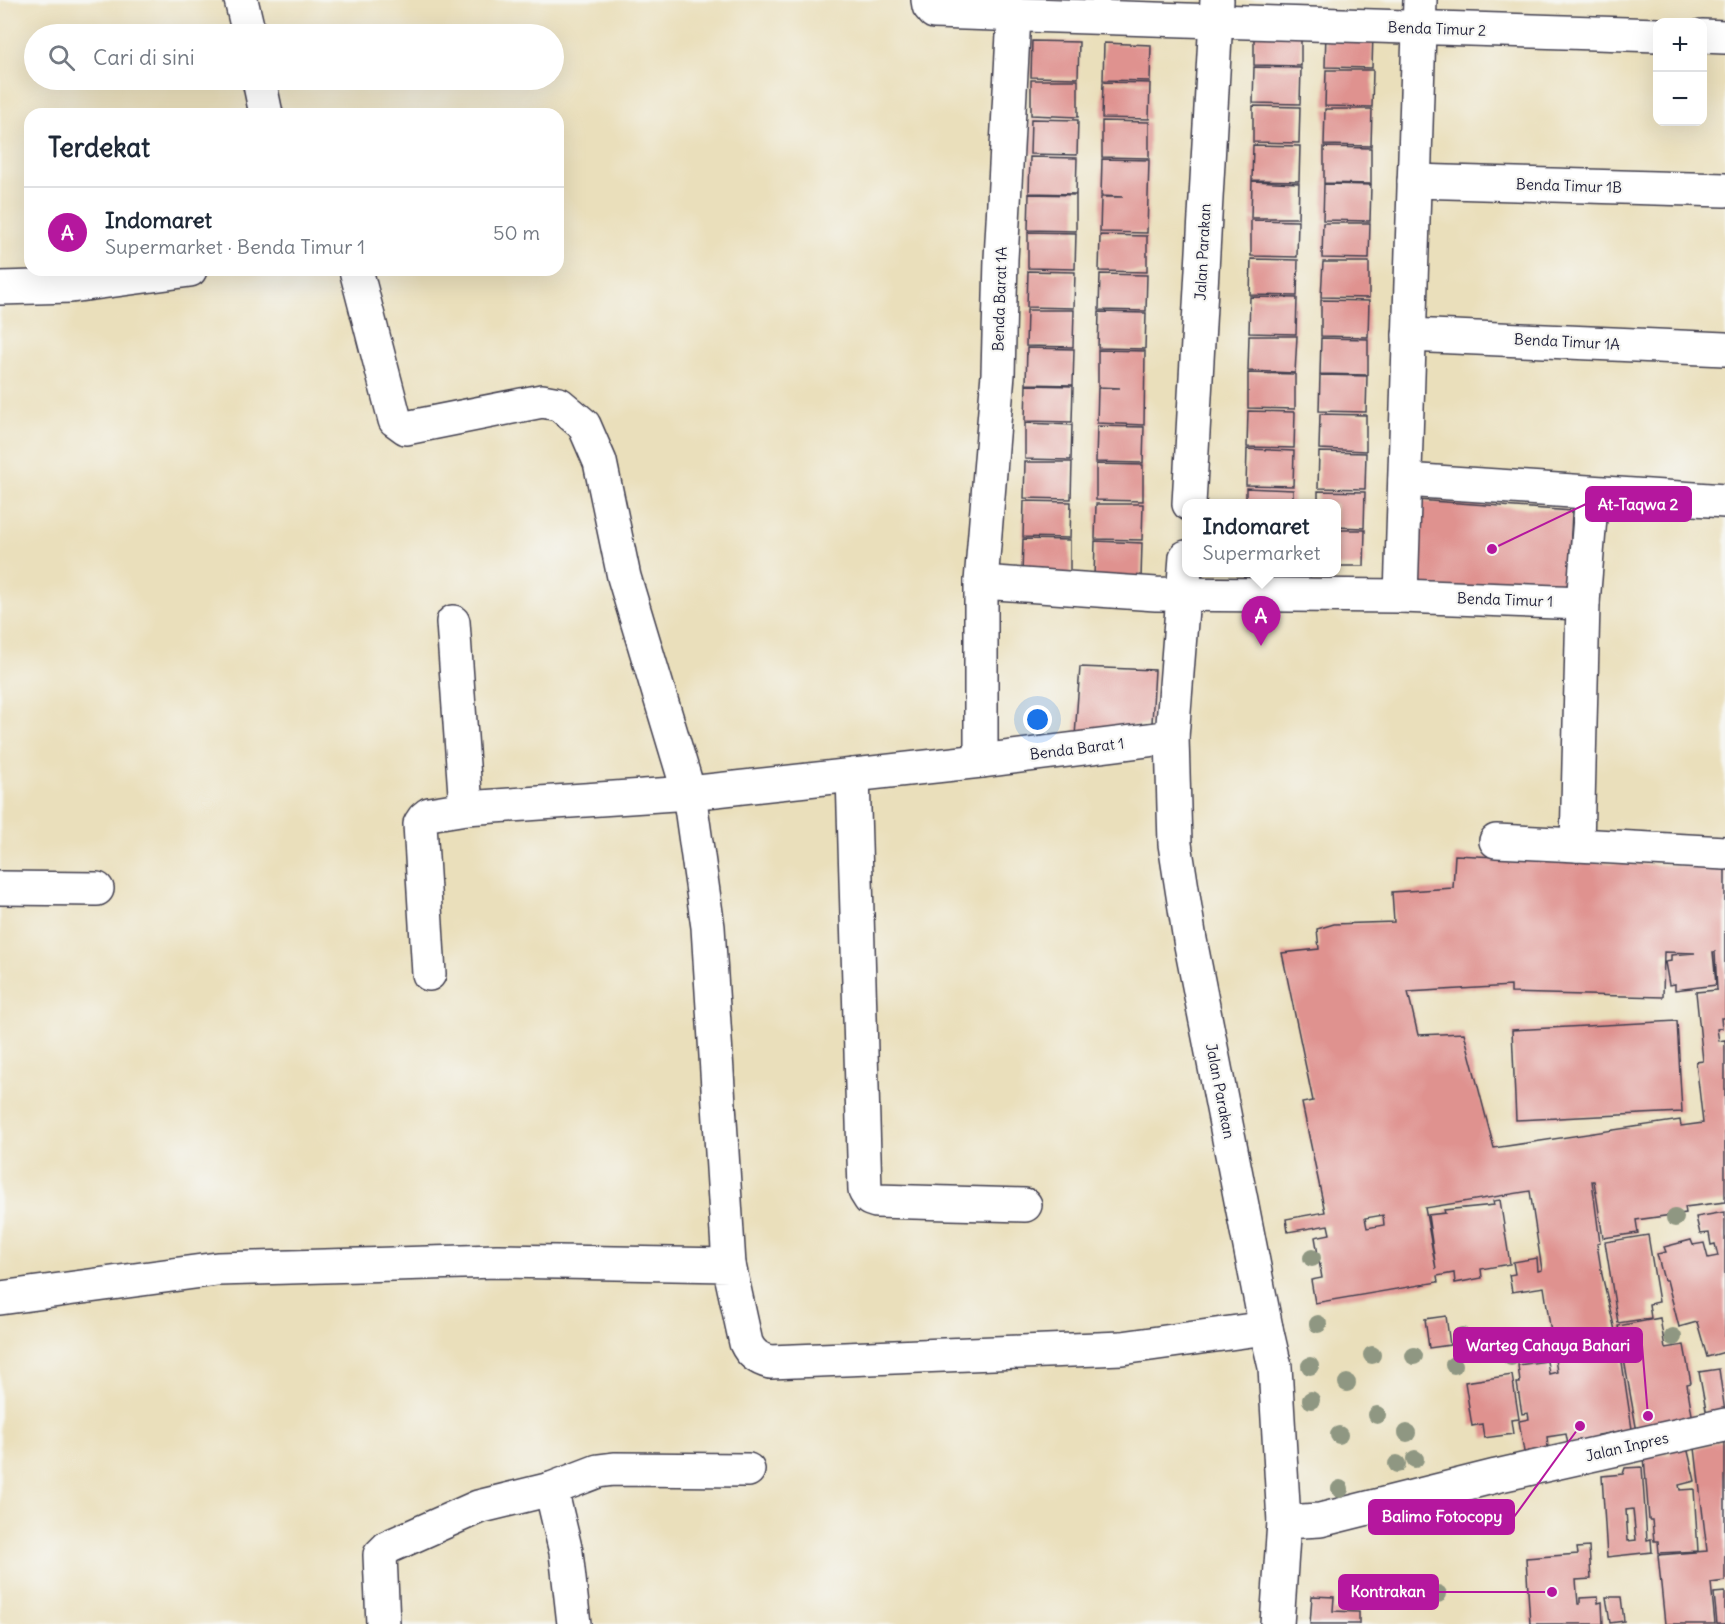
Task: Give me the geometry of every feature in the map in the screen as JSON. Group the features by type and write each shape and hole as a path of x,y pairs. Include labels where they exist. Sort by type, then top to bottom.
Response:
{"street":[{"path":"242,0 247,24"},
{"name":"Benda Timur 2","path":"928,3 934,12 1014,16 1216,11 1419,14 1653,35"},
{"name":"Jalan Parakan","path":"1189,499 1216,11"},
{"path":"1401,596 1419,14"},
{"name":"Benda Barat 1A","path":"981,761 981,582 998,374 1001,260 1014,16"},
{"path":"1707,36 1725,37"},
{"path":"261,90 265,108"},
{"name":"Benda Timur 1B","path":"1414,182 1725,190"},
{"path":"0,288 71,286 145,276"},
{"path":"358,276 395,420 406,428 542,401 559,404 584,424 600,462 624,577 689,793 708,927 729,1265 746,1343 752,1353 759,1359 770,1362 1122,1348 1266,1328"},
{"name":"Benda Timur 1A","path":"1409,335 1725,349"},
{"path":"1405,480 1725,501"},
{"path":"1577,845 1583,603 1592,493"},
{"name":"Jalan Parakan","path":"1185,577 1172,737 1175,844 1190,940 1275,1366 1284,1522 1277,1624"},
{"path":"981,582 1184,595"},
{"name":"Benda Timur 1","path":"1184,595 1401,596 1583,603"},
{"path":"453,622 466,808"},
{"name":"Benda Barat 1","path":"429,974 420,824 429,814 466,808 689,793 981,761 1172,737"},
{"path":"853,775 865,1191 870,1199 876,1201 1025,1205"},
{"path":"1496,841 1725,853"},
{"path":"0,888 97,888"},
{"path":"0,1298 217,1269 496,1261 729,1265"},
{"name":"Jalan Inpres","path":"1284,1522 1313,1521 1342,1515 1496,1476 1725,1425"},
{"path":"383,1624 380,1556 388,1547 478,1507 551,1489 598,1471 614,1469 748,1470"},
{"path":"551,1489 566,1552 574,1624"}],"building":[{"path":"1254,29 1301,30 1301,66 1254,65"},
{"path":"1326,32 1373,33 1372,68 1325,67"},
{"path":"1032,41 1079,42 1078,78 1031,77"},
{"path":"1104,43 1151,45 1150,81 1103,80"},
{"path":"1254,67 1301,68 1300,104 1253,103"},
{"path":"1326,70 1373,70 1372,107 1325,106"},
{"path":"1031,80 1078,80 1078,117 1031,115"},
{"path":"1103,82 1150,83 1149,119 1102,118"},
{"path":"1253,106 1300,107 1299,143 1253,142"},
{"path":"1325,109 1372,109 1371,146 1324,145"},
{"path":"1031,119 1078,120 1077,155 1030,154"},
{"path":"1102,121 1149,122 1149,158 1102,157"},
{"path":"1253,145 1300,146 1299,181 1252,180"},
{"path":"1324,147 1371,148 1371,184 1324,183"},
{"path":"1030,157 1077,158 1076,194 1029,193"},
{"path":"1102,159 1149,160 1147,233 1100,232 1101,197 1123,197 1101,196"},
{"path":"1252,181 1299,183 1298,218 1251,218"},
{"path":"1324,184 1371,185 1370,221 1323,220"},
{"path":"1029,194 1076,195 1076,231 1028,230"},
{"path":"1251,220 1298,221 1297,257 1251,256"},
{"path":"1323,223 1370,223 1369,259 1322,258"},
{"path":"1028,232 1076,233 1075,269 1028,268"},
{"path":"1100,235 1147,236 1147,272 1099,271"},
{"path":"1251,259 1298,260 1297,296 1250,295"},
{"path":"1323,262 1369,262 1369,298 1321,297"},
{"path":"1028,271 1075,272 1074,308 1027,307"},
{"path":"1100,274 1147,275 1146,311 1099,310"},
{"path":"1250,297 1297,298 1296,334 1249,333"},
{"path":"1321,300 1369,301 1368,337 1321,336"},
{"path":"1027,310 1074,310 1073,347 1026,346"},
{"path":"1099,312 1146,313 1145,349 1098,348"},
{"path":"1249,336 1297,336 1295,373 1248,371"},
{"path":"1321,338 1368,339 1368,375 1320,374"},
{"path":"1027,348 1074,349 1073,385 1026,384"},
{"path":"1098,350 1145,351 1144,425 1097,423 1098,388 1120,388 1098,387"},
{"path":"1248,373 1295,374 1295,409 1248,408"},
{"path":"1320,375 1367,376 1366,412 1319,411"},
{"path":"1026,385 1073,386 1072,422 1025,421"},
{"path":"1248,411 1295,412 1294,448 1247,447"},
{"path":"1320,414 1366,415 1366,451 1319,449"},
{"path":"1025,423 1072,425 1071,460 1025,459"},
{"path":"1097,426 1144,427 1143,463 1096,462"},
{"path":"1247,449 1294,451 1293,486 1246,485"},
{"path":"1319,452 1366,453 1365,489 1318,488"},
{"path":"1025,462 1072,462 1071,499 1024,498"},
{"path":"1096,464 1143,465 1143,501 1096,500"},
{"path":"1246,488 1293,490 1293,499 1246,499"},
{"path":"1318,491 1365,492 1364,528 1341,527 1341,499 1318,499"},
{"path":"1416,500 1572,511 1568,596 1411,586"},
{"path":"1024,501 1071,502 1070,538 1023,537"},
{"path":"1096,504 1143,504 1142,540 1095,539"},
{"path":"1341,530 1365,530 1364,566 1341,566"},
{"path":"1023,539 1070,540 1070,576 1022,575"},
{"path":"1095,541 1142,543 1141,579 1094,578"},
{"path":"1080,667 1155,670 1152,723 1075,736"},
{"path":"1455,855 1725,868 1725,1018 1721,1018 1722,1028 1717,1029 1719,1041 1725,1040 1725,1202 1685,1207 1686,1213 1636,1220 1638,1233 1603,1238 1594,1181 1592,1181 1602,1275 1621,1356 1632,1429 1598,1435 1600,1443 1569,1450 1566,1434 1547,1437 1548,1448 1524,1452 1519,1421 1529,1419 1528,1413 1522,1414 1517,1383 1520,1383 1518,1365 1547,1361 1549,1374 1557,1372 1544,1287 1512,1292 1509,1275 1515,1274 1513,1262 1537,1258 1538,1271 1542,1270 1530,1191 1425,1208 1436,1269 1428,1215 1445,1213 1444,1210 1494,1205 1493,1201 1500,1200 1510,1264 1481,1269 1482,1278 1455,1283 1454,1273 1437,1276 1438,1282 1315,1303 1311,1280 1322,1278 1315,1237 1330,1234 1328,1225 1288,1232 1286,1219 1325,1212 1302,1103 1313,1101 1282,953 1319,949 1317,929 1334,924 1394,922 1392,892 1453,888","holes":["1664,952 1695,953 1671,955 1671,961 1665,962 1669,985 1675,984 1675,990 1716,985 1713,952 1715,952 1717,990 1696,992 1703,1061 1696,1062 1703,1123 1681,1126 1680,1120 1494,1148 1464,1033 1418,1035 1408,992 1511,986 1511,993 1663,997","1383,1215 1384,1225 1367,1228 1365,1218"]},
{"path":"1677,1021 1682,1112 1516,1120 1512,1030"},
{"path":"1725,1212 1725,1352 1707,1357 1697,1322 1679,1327 1667,1280 1664,1280 1657,1254 1666,1252 1664,1247 1691,1240 1693,1245 1704,1243 1708,1258 1718,1256 1715,1244 1711,1245 1709,1233 1700,1234 1696,1217"},
{"path":"1648,1235 1659,1302 1649,1304 1651,1318 1618,1323 1605,1242"},
{"path":"1446,1316 1450,1345 1429,1348 1425,1319"},
{"path":"1660,1318 1665,1348 1684,1345 1691,1383 1687,1384 1693,1421 1637,1432 1618,1326"},
{"path":"1719,1369 1725,1412 1707,1416 1699,1372"},
{"path":"1512,1375 1519,1419 1511,1420 1513,1434 1484,1438 1482,1424 1472,1426 1465,1382"},
{"path":"1725,1440 1725,1581 1711,1583 1715,1624 1665,1624 1658,1555 1707,1551 1695,1448"},
{"path":"1687,1447 1695,1481 1679,1485 1680,1490 1694,1489 1698,1551 1659,1553 1658,1541 1654,1541 1652,1520 1649,1520 1644,1456 1671,1454 1670,1450"},
{"path":"1642,1467 1647,1540 1651,1539 1652,1552 1607,1557 1602,1476 1623,1474 1625,1468","holes":["1633,1509 1636,1540 1628,1541 1626,1510"]},
{"path":"1589,1547 1591,1579 1576,1580 1578,1604 1580,1604 1580,1598 1598,1597 1598,1603 1602,1602 1603,1624 1530,1624 1526,1558 1578,1554 1577,1548"},
{"path":"1725,1592 1725,1624 1717,1624 1714,1593"},
{"path":"1312,1596 1334,1597 1333,1611 1359,1612 1359,1624 1310,1624"},
{"path":"1606,1597 1621,1597 1624,1621 1610,1623"}],"place":[{"name":"At-Taqwa 2","path":"1492,549"},
{"name":"Indomaret","path":"1261,646"},
{"name":"Warteg Cahaya Bahari","path":"1648,1416"},
{"name":"Balimo Fotocopy","path":"1580,1426"},
{"name":"Kontrakan","path":"1552,1592"}]}
